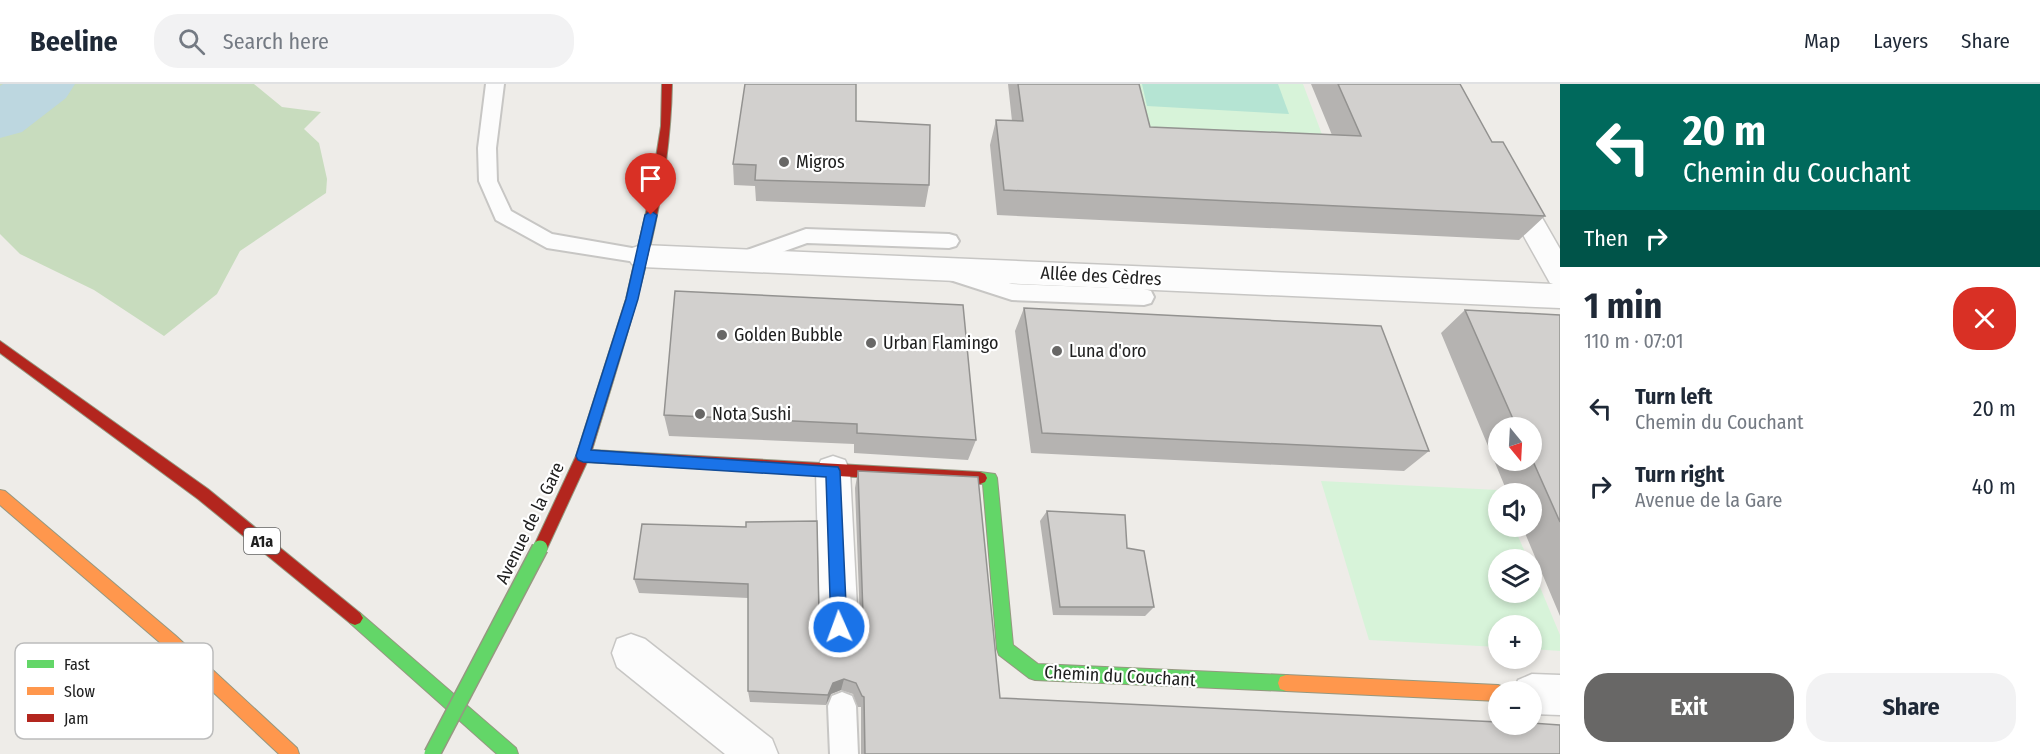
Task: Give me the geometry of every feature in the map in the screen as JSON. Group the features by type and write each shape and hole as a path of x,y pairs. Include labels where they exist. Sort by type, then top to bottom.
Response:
{"main road":[{"name":"Avenue de la Gare","path":"432,754 540,548 583,456 630,305 656,195 666,126 667,84"},
{"name":"A1a","path":"0,346 115,427 270,547 410,665 510,754"},
{"name":"Chemin du Couchant","path":"583,456 990,478 1005,649 1035,672 1488,693"},
{"path":"0,496 172,643"},
{"path":"213,681 291,754"}],"street":[{"path":"1498,165 1560,275"},
{"name":"Allée des Cèdres","path":"642,256 1560,296"},
{"path":"833,471 839,627"},
{"path":"631,653 758,754"},
{"path":"1542,694 1560,695"}],"lane":[{"path":"495,84 487,148 488,181 503,215 547,241 642,256"},
{"path":"740,260 806,236 949,241"},
{"path":"939,269 1012,292 1144,297"},
{"path":"842,706 844,754"}],"green space":[{"path":"0,84 254,84 282,107 321,112 304,129 319,143 327,179 326,193 240,251 217,294 164,336 94,290 20,254 0,234"},
{"path":"1134,84 1303,84 1326,145 1145,136"},
{"path":"1142,84 1278,84 1289,114 1147,106"},
{"path":"1321,481 1488,489 1488,537 1518,537 1524,549 1488,549 1488,603 1542,603 1542,592 1560,635 1560,651 1542,650 1542,615 1488,615 1488,646 1369,640"}],"building":[{"path":"745,84 856,84 856,121 930,125 929,185 755,180 756,165 733,164"},
{"path":"1018,84 1139,84 1150,127 1361,136 1338,84 1460,84 1492,142 1503,142 1545,216 1004,190 996,120 1023,121"},
{"path":"675,291 963,305 976,440 857,433 857,424 664,415"},
{"path":"1024,308 1381,326 1429,451 1042,433"},
{"path":"1465,310 1560,315 1560,522 1537,471 1542,471 1542,417 1512,417"},
{"path":"858,471 978,477 1000,698 1488,722 1488,735 1542,735 1542,724 1560,725 1560,754 865,754 864,697 856,683 844,679 833,683 828,695 748,691 748,584 634,579 642,524 746,527 746,522 817,521 819,615 827,629 842,636 857,628 863,614"},
{"path":"1047,511 1125,515 1127,548 1144,551 1154,607 1060,607"}],"waterway":[{"path":"0,117 44,84"}],"traffic: fast":[{"path":"980,478 990,478 1005,649 1035,672 1286,683"},
{"path":"432,754 540,548"},
{"path":"355,618 510,754"}],"traffic: slow":[{"path":"0,496 172,643"},
{"path":"213,681 291,754"},
{"path":"1286,683 1488,693"}],"traffic: jam":[{"path":"540,548 583,456 632,299 656,195 666,126 667,84"},
{"path":"0,346 203,494 355,618"},
{"path":"583,456 980,478"}],"place":[{"name":"Migros","path":"784,162"},
{"name":"Golden Bubble","path":"722,335"},
{"name":"Urban Flamingo","path":"871,343"},
{"name":"Luna d'oro","path":"1057,351"},
{"name":"Nota Sushi","path":"700,414"}],"route":[{"path":"651,215 632,299 583,456 833,471 839,627"}]}
